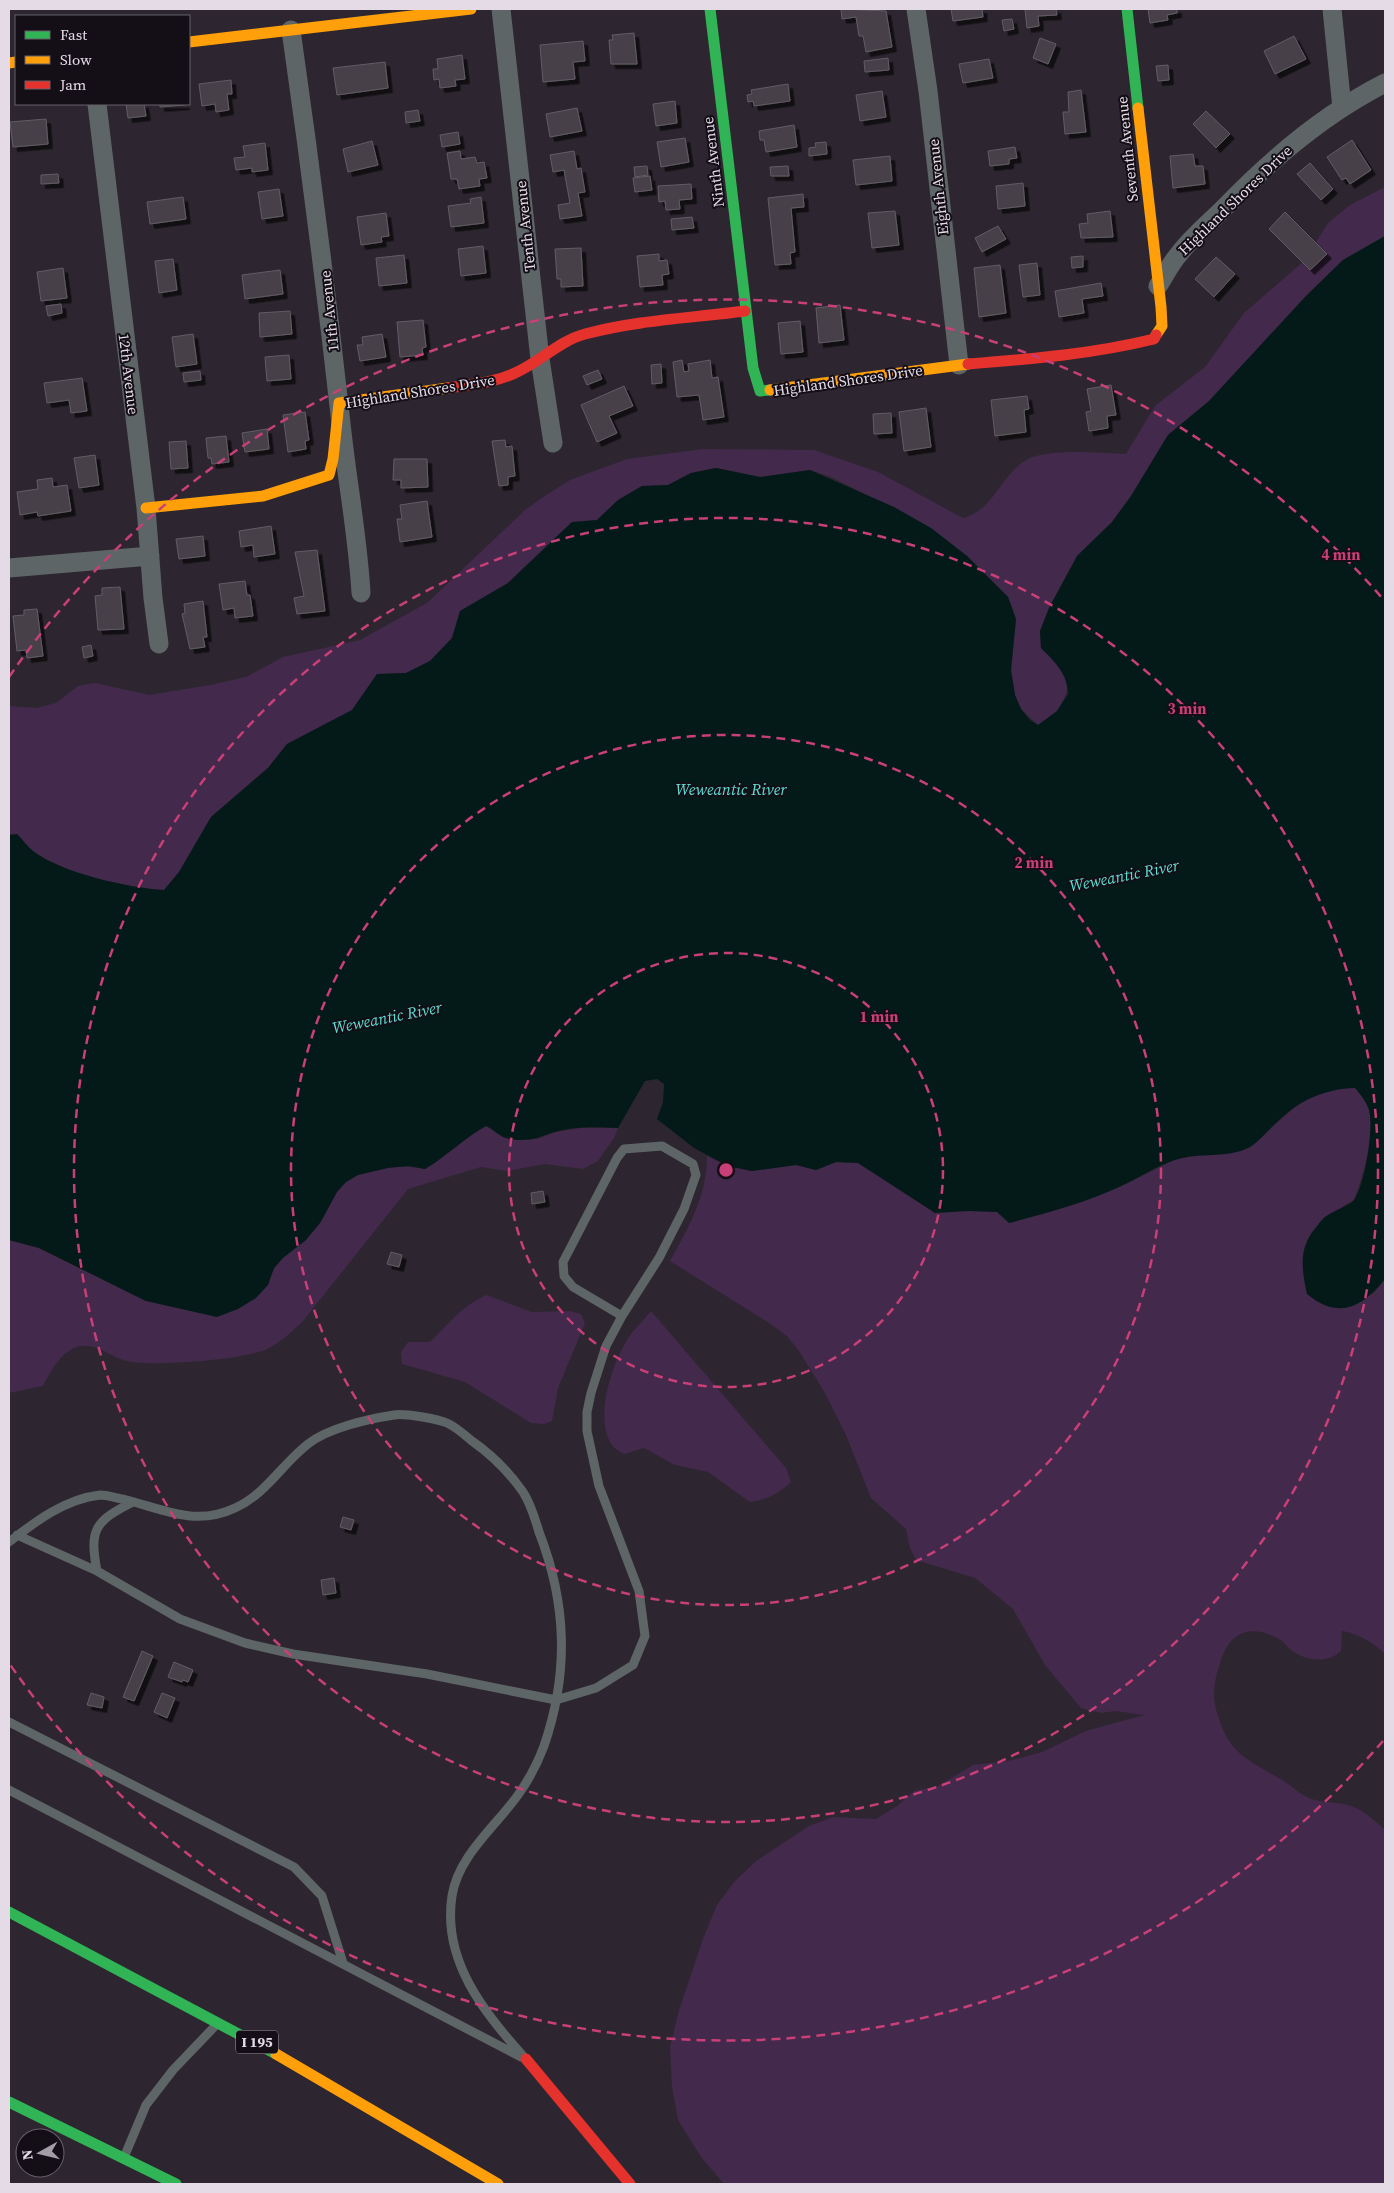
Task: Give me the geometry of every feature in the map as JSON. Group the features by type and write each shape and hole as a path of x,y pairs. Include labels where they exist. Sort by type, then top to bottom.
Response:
{"main road":[{"path":"190,42 471,9"},
{"name":"Ninth Avenue","path":"710,9 746,311"},
{"name":"Seventh Avenue","path":"1127,9 1158,286"},
{"name":"Highland Shores Drive","path":"146,508 263,496 329,475 333,459 339,403 488,382 516,373 559,345 584,334 632,325 746,311 754,368 760,391 959,365 1060,356 1154,339 1162,326 1158,286"},
{"name":"I 195","path":"9,1912 219,2021 435,2144 498,2184"},
{"path":"526,2059 630,2184"},
{"path":"9,2102 176,2184"}],"street":[{"name":"Tenth Avenue","path":"501,9 540,359 553,443"},
{"name":"Eighth Avenue","path":"916,9 928,91 959,365"},
{"path":"1332,9 1342,108"},
{"name":"11th Avenue","path":"291,30 320,234 339,403 359,554 361,593"},
{"name":"Highland Shores Drive","path":"1158,286 1178,254 1245,186 1309,129 1385,83"},
{"name":"12th Avenue","path":"97,105 146,508 159,644"},
{"path":"9,568 150,556"}],"lane":[{"path":"17,1536 97,1572 180,1619 245,1643 293,1654 427,1674 556,1700 596,1688 618,1676 632,1665 644,1636 639,1591 599,1486 587,1431 587,1412 606,1346 658,1258 684,1209 696,1175 693,1164 662,1146 624,1149 617,1158 577,1231 563,1262 564,1276 573,1287 622,1316"},
{"path":"9,1542 43,1517 75,1500 103,1495 179,1515 206,1518 234,1509 256,1496 310,1442 351,1424 398,1414 447,1423 494,1457 525,1494 544,1544 559,1602 563,1633 556,1700 543,1749 519,1794 463,1865 452,1894 451,1924 466,1980 496,2025 526,2059"},
{"path":"97,1572 94,1537 102,1520 132,1502"},
{"path":"9,1722 294,1867 322,1896 342,1963"},
{"path":"9,1790 526,2059"},
{"path":"124,2158 146,2105 173,2070 219,2021"}],"shaded area":[{"path":"1385,187 1385,236 1343,260 1306,296 1209,401 1168,435 1131,496 1112,522 1077,556 1049,608 1040,631 1041,648 1063,673 1067,688 1059,708 1048,719 1038,725 1021,709 1015,695 1011,670 1016,619 1008,597 967,556 931,528 831,477 810,470 760,477 716,468 691,473 668,485 642,486 618,500 597,520 572,522 508,583 460,611 452,638 430,661 406,673 377,674 352,710 287,744 268,768 211,817 179,872 164,890 114,883 61,866 33,851 17,834 9,835 9,706 37,708 56,703 78,686 95,683 149,695 210,685 246,677 283,657 360,640 427,603 525,510 546,495 570,480 627,459 703,449 814,450 878,472 963,518 981,509 1015,469 1032,457 1044,454 1073,452 1126,454 1155,406 1205,367 1244,313 1304,261 1328,223 1350,205"},
{"path":"1340,1088 1355,1088 1365,1100 1371,1122 1369,1150 1354,1200 1326,1218 1309,1236 1303,1260 1304,1276 1307,1294 1373,1294 1385,1279 1385,1654 1365,1639 1342,1631 1341,1651 1330,1658 1323,1659 1302,1656 1289,1648 1281,1640 1270,1635 1253,1631 1245,1632 1232,1640 1226,1648 1216,1677 1214,1696 1216,1709 1226,1736 1232,1745 1248,1760 1307,1797 1318,1801 1346,1804 1356,1808 1370,1816 1385,1830 1385,2184 724,2184 701,2157 678,2120 672,2087 670,2047 679,2010 704,1936 717,1905 734,1882 756,1861 809,1826 833,1817 876,1819 897,1806 914,1791 938,1786 973,1765 1008,1761 1042,1752 1086,1731 1144,1715 1115,1711 1101,1713 1081,1708 1045,1665 1013,1609 975,1578 916,1560 910,1548 906,1529 871,1498 846,1435 825,1393 799,1351 787,1336 670,1261 696,1210 704,1184 707,1156 728,1166 752,1171 796,1165 816,1170 836,1162 858,1163 899,1188 969,1211 1050,1212 1120,1187 1174,1160 1198,1154 1225,1153 1249,1148 1297,1105 1318,1093"},
{"path":"486,1126 503,1137 538,1139 555,1132 581,1128 618,1128 614,1138 598,1161 583,1169 545,1164 507,1171 481,1167 408,1189 303,1321 267,1349 256,1353 219,1359 176,1363 139,1363 121,1359 94,1347 81,1346 68,1351 58,1361 43,1386 9,1393 9,1240 39,1248 146,1301 268,1285 272,1271 279,1261 318,1225 337,1192 345,1183 366,1172 378,1169 414,1167 425,1169"},
{"path":"486,1295 532,1312 570,1311 581,1314 585,1323 558,1388 552,1421 544,1424 531,1423 465,1382 402,1364 401,1352 408,1342 430,1342 462,1310"},
{"path":"651,1311 786,1468 791,1482 782,1490 767,1498 750,1502 708,1472 675,1465 644,1448 624,1454 613,1446 607,1434 604,1420 605,1405 612,1373 624,1345 633,1331"}],"water":[{"name":"Weweantic River","path":"1385,236 1385,1279 1367,1297 1349,1307 1329,1307 1307,1294 1303,1268 1304,1252 1310,1237 1324,1218 1354,1200 1362,1182 1368,1156 1370,1118 1366,1104 1355,1088 1323,1093 1313,1097 1286,1114 1254,1145 1241,1151 1193,1156 1175,1160 1094,1198 1009,1223 997,1212 935,1213 858,1163 836,1162 816,1170 796,1165 752,1171 728,1166 694,1148 657,1119 663,1102 664,1084 657,1079 645,1081 618,1128 578,1128 520,1140 503,1137 486,1126 425,1169 408,1166 388,1168 358,1175 346,1182 337,1192 320,1223 306,1240 283,1258 274,1268 268,1285 256,1298 238,1309 217,1317 146,1301 39,1248 9,1240 9,835 17,834 33,851 60,866 115,883 164,890 179,872 211,817 268,768 287,744 352,710 377,674 406,673 430,661 452,638 460,611 508,583 572,522 597,520 618,500 642,486 668,485 691,473 716,468 760,477 810,470 894,507 931,528 967,556 1008,597 1016,619 1011,670 1015,695 1021,709 1030,720 1038,725 1057,711 1068,694 1063,674 1041,648 1040,631 1049,608 1077,556 1112,522 1131,496 1168,435 1209,401 1306,296 1343,260"}],"building":[{"path":"841,9 886,11 892,47 866,52 863,36 859,36 856,17 842,19"},
{"path":"951,9 982,9 983,17 953,21"},
{"path":"1025,9 1056,9 1057,15 1038,16 1039,26 1027,28"},
{"path":"1148,9 1177,9 1177,13 1167,15 1168,20 1150,23"},
{"path":"1012,19 1014,29 1004,31 1002,20"},
{"path":"634,33 637,64 611,64 609,40 613,40 612,35"},
{"path":"1294,36 1306,59 1275,74 1264,51"},
{"path":"1040,38 1056,44 1048,64 1033,58"},
{"path":"583,41 585,61 573,62 575,79 543,82 540,45"},
{"path":"462,55 465,79 455,80 456,86 440,88 439,79 434,80 433,69 438,69 437,59"},
{"path":"888,58 889,70 865,72 864,61"},
{"path":"989,59 993,78 963,83 959,64"},
{"path":"385,62 388,88 337,95 333,68"},
{"path":"1168,65 1169,80 1158,81 1156,66"},
{"path":"231,80 232,94 227,94 229,110 216,112 215,104 202,106 199,84"},
{"path":"788,84 790,101 754,106 753,101 748,102 747,95 752,94 751,90"},
{"path":"1081,90 1086,132 1065,134 1063,112 1069,112 1068,92"},
{"path":"882,91 886,117 860,121 856,95"},
{"path":"675,101 677,123 656,126 653,104"},
{"path":"126,105 144,105 146,116 128,118"},
{"path":"160,105 185,105 160,107"},
{"path":"577,108 582,131 550,137 546,114"},
{"path":"418,110 420,121 406,123 405,112"},
{"path":"1206,111 1230,134 1216,148 1193,124"},
{"path":"46,119 48,144 13,147 10,122"},
{"path":"794,125 797,147 766,152 764,140 760,140 759,131"},
{"path":"458,132 460,144 442,147 440,135"},
{"path":"685,138 689,162 661,167 657,142"},
{"path":"1352,140 1371,170 1350,184 1346,178 1342,180 1327,157"},
{"path":"372,141 378,165 348,172 343,149"},
{"path":"826,142 827,154 809,156 809,148 816,147 815,143"},
{"path":"265,143 268,170 252,172 252,168 236,170 234,158 245,157 243,146"},
{"path":"1015,147 1017,158 1009,159 1009,164 990,166 988,151"},
{"path":"460,151 461,159 475,157 477,163 484,162 487,178 479,179 480,186 459,189 457,179 451,179 447,153"},
{"path":"574,151 577,169 581,168 585,192 578,193 582,216 560,219 558,205 570,203 564,170 553,172 550,155"},
{"path":"1193,154 1195,166 1203,166 1205,184 1173,188 1170,156"},
{"path":"890,156 892,181 856,185 853,160"},
{"path":"1310,163 1333,189 1321,200 1297,174"},
{"path":"647,166 648,175 635,177 634,167"},
{"path":"788,166 789,176 771,176 770,167"},
{"path":"58,174 59,183 41,184 41,175"},
{"path":"650,176 652,190 635,192 633,178"},
{"path":"1023,183 1025,206 998,209 996,186"},
{"path":"691,184 692,199 679,200 680,209 666,210 665,201 659,202 658,186"},
{"path":"279,189 283,216 262,219 258,192"},
{"path":"803,194 804,207 791,208 795,252 790,253 791,264 775,265 768,198"},
{"path":"183,197 186,219 150,224 147,202"},
{"path":"481,197 484,223 451,227 448,206 471,203 470,199"},
{"path":"895,211 899,245 872,248 868,213"},
{"path":"1110,211 1113,237 1081,238 1079,224 1088,223 1087,214"},
{"path":"1285,212 1327,254 1310,270 1269,229"},
{"path":"386,213 389,236 381,237 382,242 361,245 357,217"},
{"path":"692,217 694,228 672,230 671,219"},
{"path":"998,226 1006,239 982,252 975,238"},
{"path":"483,246 486,273 461,276 458,249"},
{"path":"581,248 583,286 561,287 561,279 557,279 555,249"},
{"path":"659,254 659,261 667,260 669,274 662,275 663,285 640,287 637,256"},
{"path":"404,255 407,283 379,286 376,258"},
{"path":"1083,256 1083,267 1072,268 1071,257"},
{"path":"1216,257 1235,274 1214,297 1195,279"},
{"path":"173,259 177,290 159,293 155,261"},
{"path":"1037,263 1040,295 1023,297 1019,265"},
{"path":"1000,265 1006,313 979,317 974,268"},
{"path":"63,268 67,298 41,301 37,272"},
{"path":"280,270 283,294 245,299 242,275"},
{"path":"1101,283 1103,296 1082,299 1084,313 1059,317 1055,291"},
{"path":"61,304 62,313 48,316 46,306"},
{"path":"840,305 844,340 819,343 816,308"},
{"path":"290,311 292,334 260,337 259,313"},
{"path":"423,320 426,347 422,348 423,355 400,357 397,322"},
{"path":"800,321 803,352 781,354 778,323"},
{"path":"193,334 197,364 176,367 172,337"},
{"path":"382,334 386,357 360,361 357,345 363,345 362,337"},
{"path":"289,355 291,379 267,381 265,357"},
{"path":"682,360 684,372 689,371 688,364 710,360 712,378 718,377 724,417 703,420 699,395 677,397 673,362"},
{"path":"661,364 662,383 652,384 651,365"},
{"path":"598,370 602,379 587,385 583,376"},
{"path":"200,371 201,380 184,382 183,373"},
{"path":"82,378 87,411 71,413 69,400 47,403 44,383"},
{"path":"1111,385 1116,415 1107,416 1108,428 1089,431 1086,412 1091,411 1087,389"},
{"path":"624,386 633,406 609,416 617,433 597,442 581,405"},
{"path":"1027,396 1029,409 1024,410 1026,432 995,436 991,400"},
{"path":"926,408 931,447 904,451 899,412"},
{"path":"305,412 309,440 305,441 306,449 288,452 283,415"},
{"path":"891,413 892,433 874,434 873,414"},
{"path":"267,429 269,449 245,452 242,433"},
{"path":"226,436 229,462 212,464 211,458 208,458 206,438"},
{"path":"505,440 506,447 512,446 515,476 508,477 508,485 499,486 492,441"},
{"path":"186,441 188,468 171,469 169,442"},
{"path":"95,455 99,485 79,488 74,458"},
{"path":"394,459 427,459 428,487 401,488 401,480 393,480"},
{"path":"52,478 53,487 67,485 71,511 38,516 37,512 20,515 17,492 38,489 37,480"},
{"path":"427,501 432,537 400,542 397,519 402,519 400,505"},
{"path":"271,526 275,554 254,557 253,545 241,547 239,531"},
{"path":"203,536 205,556 179,559 176,539"},
{"path":"317,550 325,611 297,614 294,598 304,596 295,552"},
{"path":"245,581 247,595 250,595 253,616 235,618 234,608 223,610 219,584"},
{"path":"120,587 124,629 98,630 95,596 102,595 102,588"},
{"path":"203,601 207,637 203,637 205,647 190,649 182,614 185,613 184,604"},
{"path":"37,609 43,656 27,658 26,650 17,651 13,616 24,615 24,610"},
{"path":"91,645 93,656 84,658 82,647"},
{"path":"543,1191 545,1202 532,1204 531,1193"},
{"path":"391,1252 402,1255 399,1267 387,1264"},
{"path":"343,1517 354,1520 351,1530 340,1527"},
{"path":"334,1578 336,1593 323,1595 321,1580"},
{"path":"142,1651 153,1656 134,1701 123,1697"},
{"path":"174,1662 193,1670 188,1682 168,1677"},
{"path":"91,1693 104,1697 102,1708 87,1705"},
{"path":"162,1693 175,1698 167,1718 154,1712"}],"traffic: fast":[{"path":"710,9 753,368 760,391 770,390"},
{"path":"1127,9 1138,108"},
{"path":"9,1912 276,2054"},
{"path":"9,2102 176,2184"}],"traffic: slow":[{"path":"190,42 471,9"},
{"path":"9,63 15,62"},
{"path":"1138,108 1161,307 1162,326 1156,335"},
{"path":"770,390 968,364"},
{"path":"146,508 263,496 329,475 333,459 339,403 448,388"},
{"path":"276,2054 498,2184"}],"traffic: jam":[{"path":"448,388 482,383 507,376 576,337 585,334 645,322 745,311"},
{"path":"968,364 1085,352 1154,339 1156,335"},
{"path":"526,2059 630,2184"}]}
